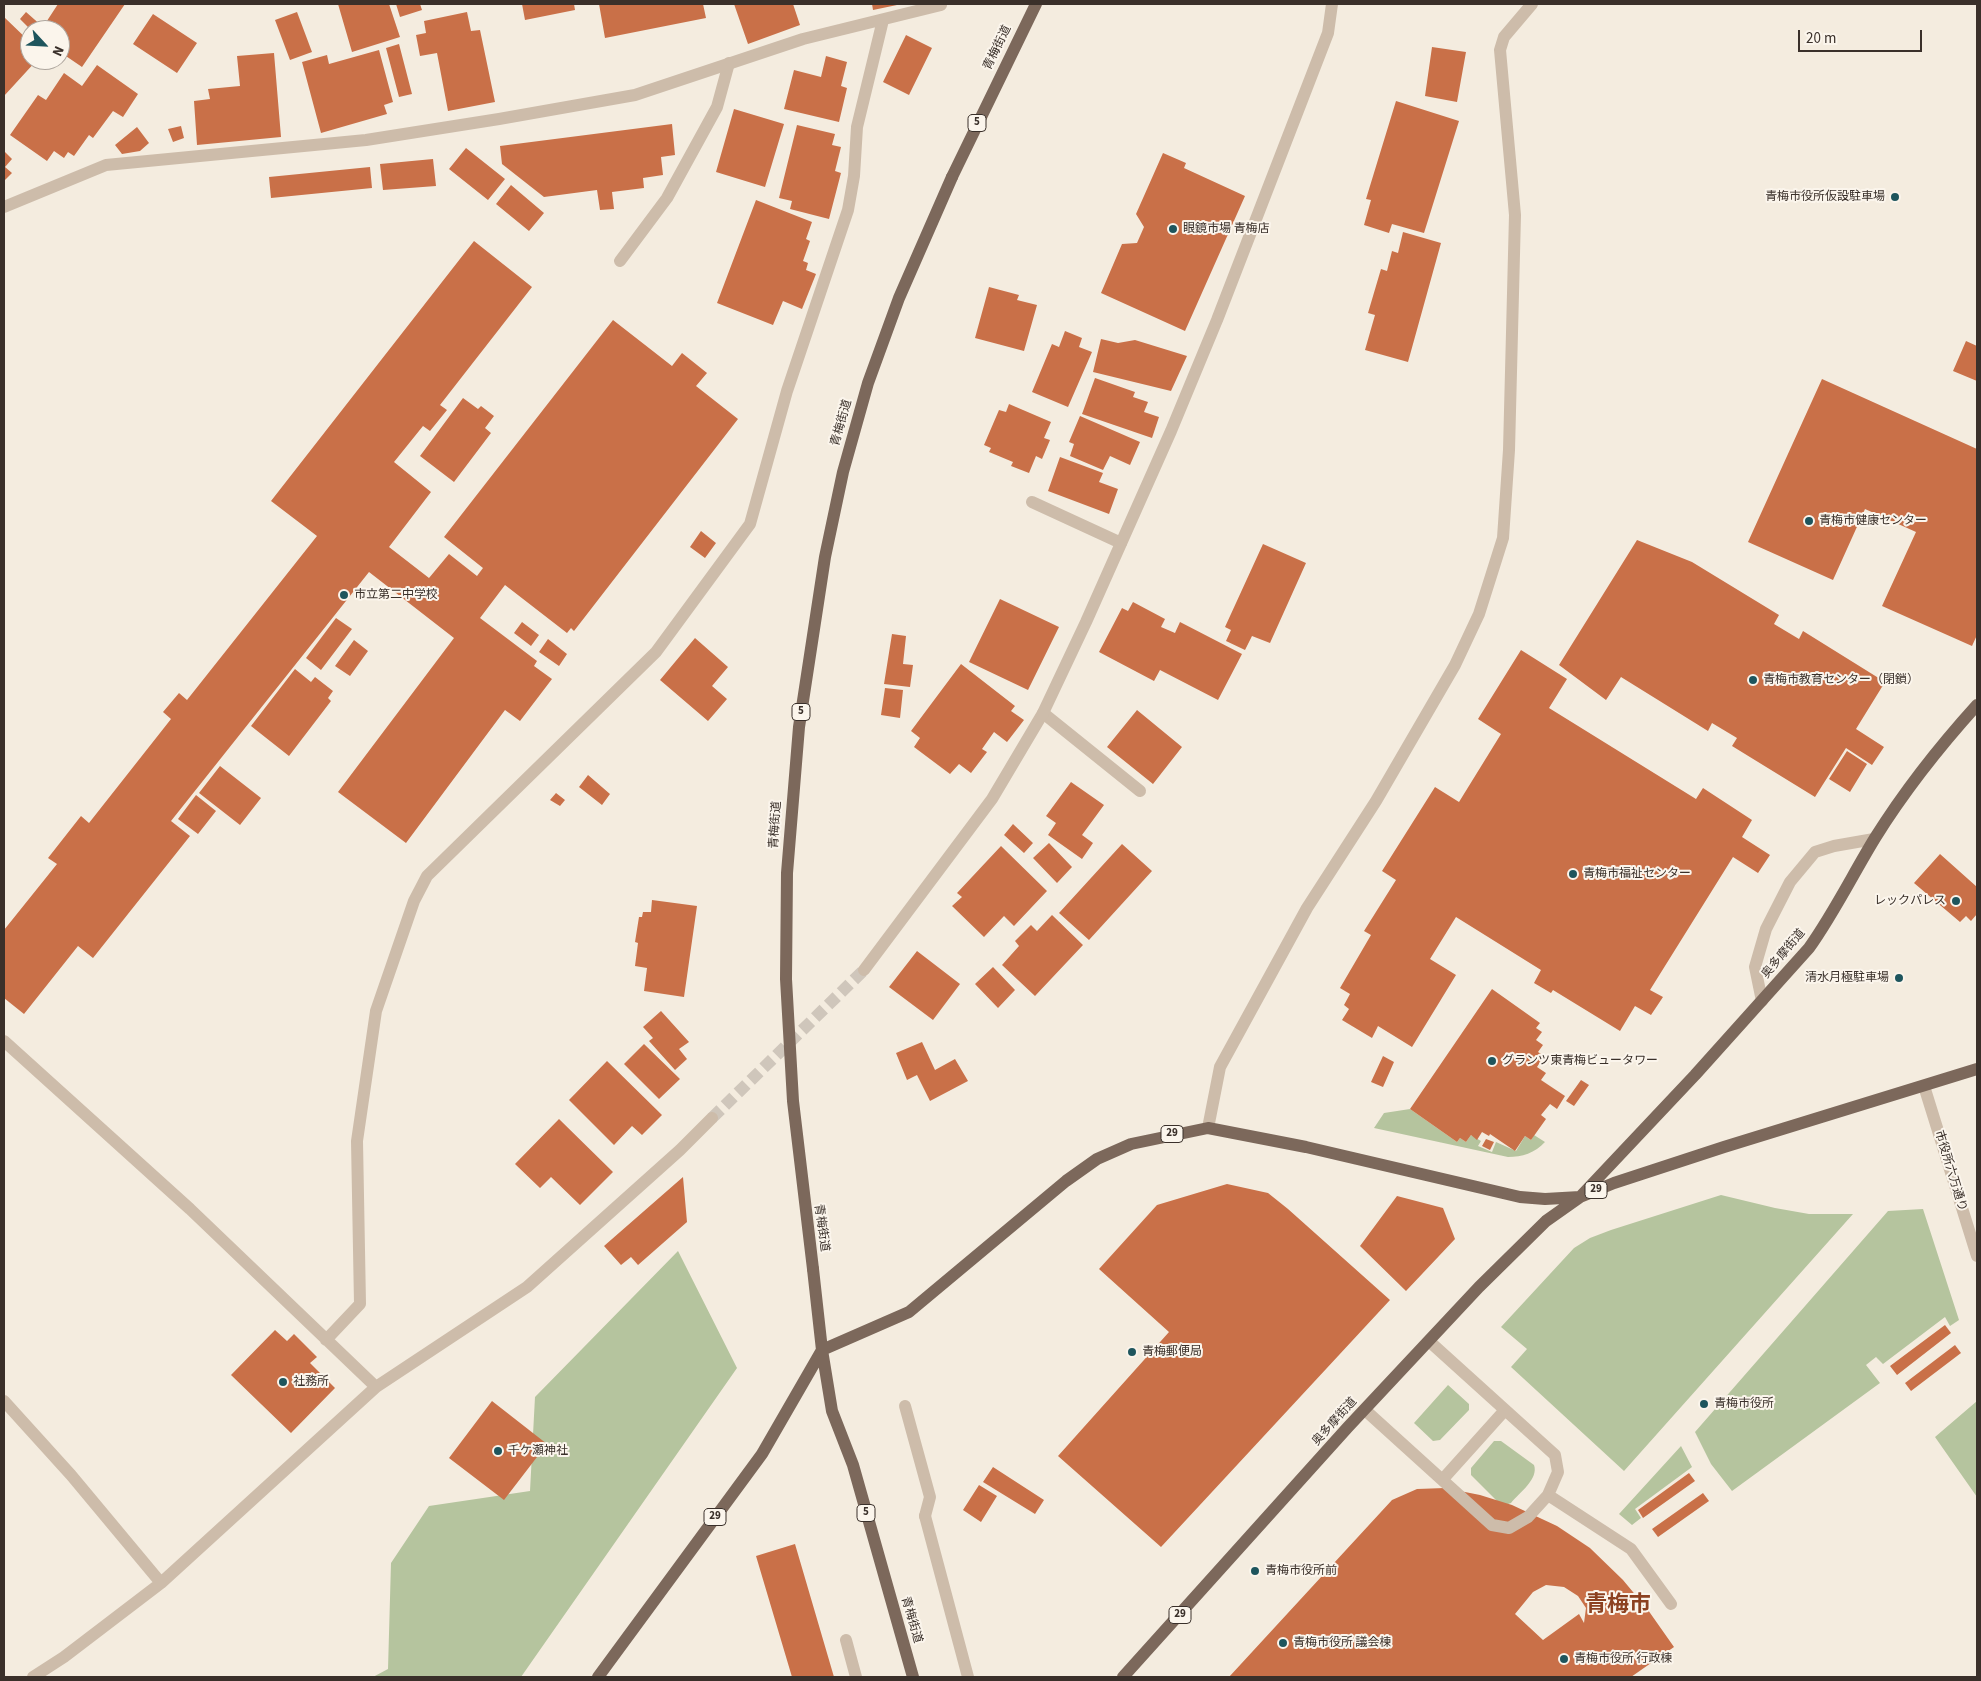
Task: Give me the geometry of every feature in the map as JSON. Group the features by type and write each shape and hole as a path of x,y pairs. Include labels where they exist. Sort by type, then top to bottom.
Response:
{"main road":[{"name":"青梅街道","path":"913,1677 853,1465 832,1411 822,1350 793,1101 786,979 787,872 799,727 825,556 843,472 868,383 899,298 952,177 1036,4"},
{"name":"奥多摩街道","path":"1123,1677 1365,1410 1511,1254 1546,1221 1580,1196 1695,1075 1793,967 1825,926 1874,839 1904,793 1977,705"},
{"name":"奥多摩街道","path":"1580,1196 1724,1147 1977,1069"},
{"name":"29","path":"598,1677 762,1454 822,1350 909,1312 1066,1181 1097,1159 1131,1144 1208,1128 1306,1147 1520,1197 1545,1199 1580,1196"}],"street":[{"path":"4,207 106,165 366,140 635,95 803,39 942,4"},
{"path":"864,970 992,800 1043,713 1171,431 1221,310 1328,33 1332,4"},
{"path":"1208,1128 1220,1067 1307,908 1376,801 1455,666 1480,614 1503,538 1509,440 1515,215 1500,50 1504,37 1532,4"},
{"path":"326,1340 360,1304 357,1141 376,1011 414,901 427,876 656,652 750,524 787,391 848,210 854,176 857,127 883,20"},
{"path":"620,261 667,198 717,106 729,63"},
{"path":"1032,502 1121,543"},
{"path":"1043,713 1140,790"},
{"path":"1762,1001 1755,967 1766,929 1790,882 1816,852 1834,846 1874,839"},
{"path":"4,1041 190,1208 376,1387"},
{"name":"市役所六万通り","path":"1924,1086 1977,1256"},
{"path":"33,1677 64,1657 161,1583 376,1387 527,1288 680,1150 712,1118"},
{"path":"1365,1410 1492,1524 1508,1528 1528,1517 1548,1495 1558,1472 1555,1455 1430,1342"},
{"path":"4,1402 71,1475 161,1583"},
{"path":"905,1406 930,1497 925,1516 968,1677"},
{"path":"1442,1479 1505,1410"},
{"path":"1548,1495 1631,1549 1671,1604"},
{"path":"846,1640 856,1677"}],"green space":[{"path":"1410,1109 1457,1142 1460,1138 1466,1142 1471,1135 1481,1141 1478,1146 1492,1152 1496,1142 1516,1151 1525,1136 1531,1140 1534,1135 1545,1142 1528,1154 1508,1157 1374,1128 1384,1113"},
{"path":"1721,1195 1809,1214 1853,1214 1624,1471 1511,1367 1527,1349 1501,1327 1574,1248 1590,1238"},
{"path":"1923,1209 1959,1320 1950,1326 1945,1317 1883,1364 1876,1357 1866,1365 1880,1383 1732,1491 1711,1464 1695,1432 1888,1211"},
{"path":"678,1251 737,1368 521,1677 373,1677 388,1669 391,1563 429,1506 530,1491 535,1397"},
{"path":"1448,1385 1469,1404 1469,1410 1440,1440 1433,1441 1414,1423"},
{"path":"1977,1401 1977,1497 1935,1437"},
{"path":"1494,1441 1501,1441 1534,1465 1535,1470 1527,1486 1511,1503 1505,1505 1499,1503 1471,1475 1471,1468"},
{"path":"1681,1446 1692,1467 1635,1509 1641,1518 1632,1525 1619,1514"}],"building":[{"path":"58,4 125,4 82,67 70,59 70,20 48,20"},
{"path":"338,4 389,4 400,37 352,52"},
{"path":"396,4 420,4 422,10 400,17"},
{"path":"522,4 574,4 575,10 525,20"},
{"path":"599,4 703,4 706,18 605,38"},
{"path":"734,4 793,4 800,25 748,44"},
{"path":"872,4 897,4 897,5 873,10"},
{"path":"26,12 35,20 21,20"},
{"path":"297,12 312,52 290,60 275,20"},
{"path":"467,12 471,31 480,30 495,102 448,111 437,53 420,56 416,35 426,33 424,21"},
{"path":"153,14 197,43 177,73 133,44"},
{"path":"4,17 20,32 20,70 28,70 4,96"},
{"path":"906,35 932,48 909,95 883,82"},
{"path":"399,44 412,94 399,97 386,48"},
{"path":"1432,47 1466,52 1457,102 1425,96"},
{"path":"379,50 393,102 384,105 387,114 321,133 302,62 327,55 329,64"},
{"path":"274,53 281,137 197,145 194,101 210,99 208,89 240,86 237,56"},
{"path":"826,56 847,62 841,86 847,88 839,122 784,109 794,70 821,77"},
{"path":"97,65 138,94 123,117 113,111 93,138 89,135 74,156 68,152 64,158 54,151 47,161 10,135 38,95 46,100 64,73 82,86"},
{"path":"1396,101 1459,121 1424,233 1392,224 1389,233 1364,225 1371,200 1366,199"},
{"path":"734,109 784,124 765,187 716,172"},
{"path":"672,124 675,155 661,157 663,175 643,178 644,188 612,192 614,209 600,210 597,190 544,197 502,164 500,146"},
{"path":"797,125 835,134 832,145 841,147 835,171 841,173 829,219 790,209 792,201 779,198"},
{"path":"181,126 184,138 173,142 168,129"},
{"path":"137,127 149,143 140,151 122,154 115,145"},
{"path":"466,148 505,179 488,200 449,169"},
{"path":"4,151 12,159 5,167 12,173 4,181"},
{"path":"1163,153 1186,163 1184,168 1245,196 1185,331 1101,293 1122,244 1137,243 1144,227 1136,214"},
{"path":"433,159 436,186 383,190 380,164"},
{"path":"370,167 372,188 271,198 269,177"},
{"path":"511,185 544,213 529,231 496,204"},
{"path":"756,200 812,222 806,239 810,241 803,261 808,263 806,270 816,274 802,309 783,301 773,325 717,303"},
{"path":"1403,232 1441,243 1408,362 1365,350 1375,315 1368,313 1381,269 1387,271 1392,251 1398,253"},
{"path":"474,241 532,287 440,405 447,410 430,431 423,426 394,462 431,492 389,547 429,578 449,554 477,576 483,568 444,537 613,320 672,366 682,353 707,373 696,386 738,419 574,631 571,628 567,633 505,585 480,618 537,661 534,666 552,679 520,721 505,710 406,843 338,792 454,638 369,572 171,821 190,836 93,958 78,946 24,1014 4,998 4,930 57,864 48,858 81,816 89,823 171,719 163,712 179,693 187,700 317,536 271,501"},
{"path":"989,287 1019,295 1017,300 1037,305 1024,351 975,338"},
{"path":"1065,331 1082,338 1079,347 1092,352 1068,407 1032,392 1052,344 1059,347"},
{"path":"1101,339 1118,343 1135,340 1187,356 1171,391 1093,372"},
{"path":"1966,341 1977,346 1977,381 1953,371"},
{"path":"1095,378 1135,392 1133,397 1148,402 1144,412 1159,417 1152,438 1082,414"},
{"name":"青梅市健康センター","path":"1822,379 1977,449 1977,635 1972,646 1882,606 1916,532 1865,509 1833,580 1748,542"},
{"path":"463,398 478,409 481,406 494,416 485,428 491,433 454,482 420,456"},
{"path":"1009,404 1051,422 1044,438 1050,440 1042,459 1036,456 1029,473 1011,466 1013,462 989,452 991,448 984,445 999,410 1006,412"},
{"path":"1080,416 1140,442 1130,465 1110,456 1103,470 1070,456 1074,444 1069,442"},
{"path":"1060,457 1103,473 1099,482 1118,489 1109,514 1048,491"},
{"path":"701,531 716,543 705,558 690,547"},
{"name":"青梅市教育センター（閉鎖）","path":"1637,540 1692,562 1779,615 1774,624 1799,639 1803,631 1885,682 1856,729 1884,747 1872,765 1846,748 1815,797 1732,746 1737,738 1712,723 1708,731 1621,677 1606,700 1559,665"},
{"path":"1263,544 1306,563 1270,643 1252,636 1245,650 1226,641 1231,630 1225,627"},
{"path":"1000,599 1059,627 1028,690 969,662"},
{"path":"1133,602 1165,619 1161,627 1175,633 1180,622 1242,654 1218,700 1160,670 1154,681 1099,652 1122,608 1128,611"},
{"path":"336,618 352,629 321,670 306,658"},
{"path":"522,622 539,635 531,646 514,633"},
{"path":"892,634 906,636 903,664 913,665 910,687 884,684"},
{"path":"695,638 728,667 712,686 727,699 708,721 660,680"},
{"path":"548,639 567,654 559,666 539,652"},
{"path":"354,640 368,651 350,676 335,666"},
{"name":"青梅市福祉センター","path":"1521,650 1567,679 1549,708 1696,799 1703,788 1752,820 1742,837 1770,855 1758,873 1733,857 1650,990 1663,997 1651,1015 1635,1006 1620,1031 1553,990 1551,993 1534,983 1541,970 1456,917 1430,959 1456,975 1412,1047 1378,1026 1372,1038 1342,1020 1349,1009 1344,1005 1350,994 1340,988 1371,935 1364,931 1396,880 1382,871 1435,787 1459,802 1501,734 1478,719"},
{"path":"961,664 1015,706 1011,711 1024,720 1007,742 994,732 982,749 987,752 971,773 959,764 950,774 914,747 920,738 911,731"},
{"path":"295,669 311,682 315,677 333,691 328,698 331,701 289,756 251,726"},
{"path":"885,688 903,690 900,718 881,715"},
{"path":"1137,710 1182,747 1153,784 1107,747"},
{"path":"1847,751 1867,764 1850,792 1829,779"},
{"path":"220,766 261,798 240,825 199,793"},
{"path":"588,775 610,794 602,805 579,787"},
{"path":"1071,782 1104,805 1082,835 1093,843 1082,859 1048,835 1056,823 1046,816"},
{"path":"556,793 565,800 560,806 550,800"},
{"path":"196,795 216,811 198,834 178,819"},
{"path":"1013,824 1033,843 1024,853 1004,835"},
{"path":"1049,843 1072,867 1057,883 1033,858"},
{"path":"1122,844 1152,871 1089,940 1059,913"},
{"path":"1001,846 1047,891 1014,926 1004,916 984,937 952,906 962,897 957,893"},
{"name":"レックパレス","path":"1940,854 1977,887 1977,914 1971,921 1966,916 1960,922 1914,883"},
{"path":"652,900 697,906 684,997 644,991 647,968 635,966 638,943 635,942 639,917 642,917 643,912 651,912"},
{"path":"1052,915 1083,945 1035,996 1002,965 1019,946 1015,941 1031,925 1037,931"},
{"path":"917,951 960,984 933,1020 889,987"},
{"path":"993,967 1015,990 998,1008 975,984"},
{"name":"グランツ東青梅ビュータワー","path":"1492,989 1540,1023 1536,1028 1542,1032 1536,1040 1543,1045 1538,1052 1544,1056 1537,1067 1546,1073 1541,1080 1565,1096 1557,1109 1550,1104 1541,1115 1546,1119 1531,1140 1525,1136 1515,1151 1490,1134 1489,1136 1482,1132 1477,1140 1471,1135 1466,1142 1460,1138 1457,1142 1410,1109"},
{"path":"661,1011 689,1042 679,1049 687,1059 675,1070 649,1041 653,1038 643,1027"},
{"path":"922,1042 935,1070 955,1059 968,1081 930,1101 917,1075 907,1080 896,1053"},
{"path":"644,1044 680,1079 659,1099 624,1064"},
{"path":"1383,1056 1394,1062 1383,1087 1371,1082"},
{"path":"607,1061 662,1115 642,1135 632,1126 614,1145 569,1100"},
{"path":"1581,1080 1589,1085 1574,1106 1566,1101"},
{"path":"559,1119 613,1172 580,1205 551,1177 540,1188 515,1164"},
{"path":"1486,1139 1494,1142 1490,1150 1482,1146"},
{"path":"683,1177 687,1222 638,1265 631,1257 621,1265 604,1246"},
{"path":"1227,1184 1268,1193 1390,1300 1161,1547 1058,1456 1169,1332 1099,1269 1157,1205"},
{"path":"1397,1196 1443,1208 1455,1239 1406,1291 1360,1246"},
{"path":"1945,1325 1951,1333 1897,1375 1890,1366"},
{"name":"社務所","path":"275,1330 287,1341 294,1334 317,1357 310,1363 335,1388 291,1433 231,1375"},
{"path":"1955,1345 1961,1353 1911,1391 1905,1383"},
{"name":"千ケ瀬神社","path":"492,1401 547,1444 504,1500 449,1458"},
{"path":"993,1467 1044,1500 1035,1514 983,1482"},
{"path":"1689,1473 1695,1481 1643,1518 1638,1510"},
{"path":"979,1485 997,1496 981,1522 963,1510"},
{"path":"1445,1488 1480,1495 1512,1505 1557,1526 1590,1548 1623,1580 1648,1610 1674,1647 1631,1677 1229,1677 1392,1500 1417,1489","holes":["1546,1585 1564,1587 1578,1596 1586,1608 1584,1623 1579,1614 1543,1640 1515,1614 1533,1592"]},
{"path":"1703,1493 1709,1501 1658,1537 1652,1529"},
{"path":"795,1544 834,1677 792,1677 756,1556"}],"tunnel":[{"path":"712,1118 864,970"}],"place":[{"name":"青梅市役所仮設駐車場","path":"1895,197"},
{"name":"眼鏡市場 青梅店","path":"1173,229"},
{"name":"青梅市健康センター","path":"1809,521"},
{"name":"市立第二中学校","path":"344,595"},
{"name":"青梅市教育センター（閉鎖）","path":"1753,680"},
{"name":"青梅市福祉センター","path":"1573,874"},
{"name":"レックパレス","path":"1956,901"},
{"name":"清水月極駐車場","path":"1899,978"},
{"name":"グランツ東青梅ビュータワー","path":"1492,1061"},
{"name":"青梅郵便局","path":"1132,1352"},
{"name":"社務所","path":"283,1382"},
{"name":"青梅市役所","path":"1704,1404"},
{"name":"千ケ瀬神社","path":"498,1451"},
{"name":"青梅市役所前","path":"1255,1571"},
{"name":"青梅市役所 議会棟","path":"1283,1643"},
{"name":"青梅市役所 行政棟","path":"1564,1659"}],"district":[{"name":"青梅市","path":"1618,1606"}]}
